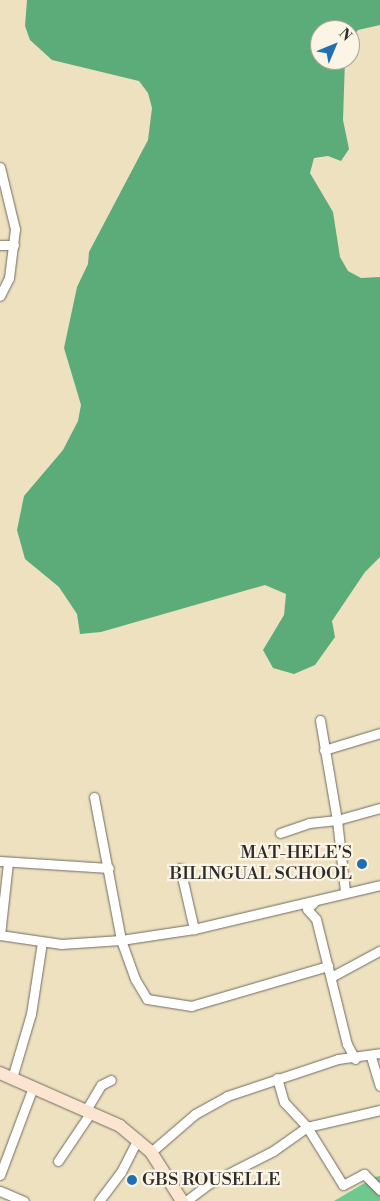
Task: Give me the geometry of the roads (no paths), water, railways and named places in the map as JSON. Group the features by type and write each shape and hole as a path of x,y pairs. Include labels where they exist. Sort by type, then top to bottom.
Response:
{"street":[{"path":"0,167 15,229 9,278 0,296"},
{"path":"0,245 14,245"},
{"path":"320,720 337,820 344,892"},
{"path":"324,750 380,733"},
{"path":"94,797 122,940 134,979 148,999 191,1006 328,966"},
{"path":"280,833 309,823 337,820 380,808"},
{"path":"109,868 4,861 0,935 42,942 122,940 194,929 380,885"},
{"path":"180,868 194,929"},
{"path":"316,901 307,909 316,919 347,1044 355,1059"},
{"path":"42,942 31,1014 6,1076 120,1126 138,1139 150,1152 182,1201"},
{"path":"331,977 379,951"},
{"path":"338,1059 347,1044"},
{"path":"150,1152 195,1114 227,1096 338,1059 355,1059 376,1055 380,1086"},
{"path":"277,1078 284,1102 306,1127 343,1185 364,1174 380,1190"},
{"path":"58,1161 101,1085 112,1080"},
{"path":"0,1175 33,1087"},
{"path":"186,1201 210,1183 274,1151 306,1127 380,1110"},
{"path":"99,1201 121,1172 138,1139"},
{"path":"0,1191 24,1201"}],"place":[{"name":"MAT-HELE'S BILINGUAL SCHOOL","path":"362,864"},
{"name":"GBS ROUSELLE","path":"132,1180"}]}
